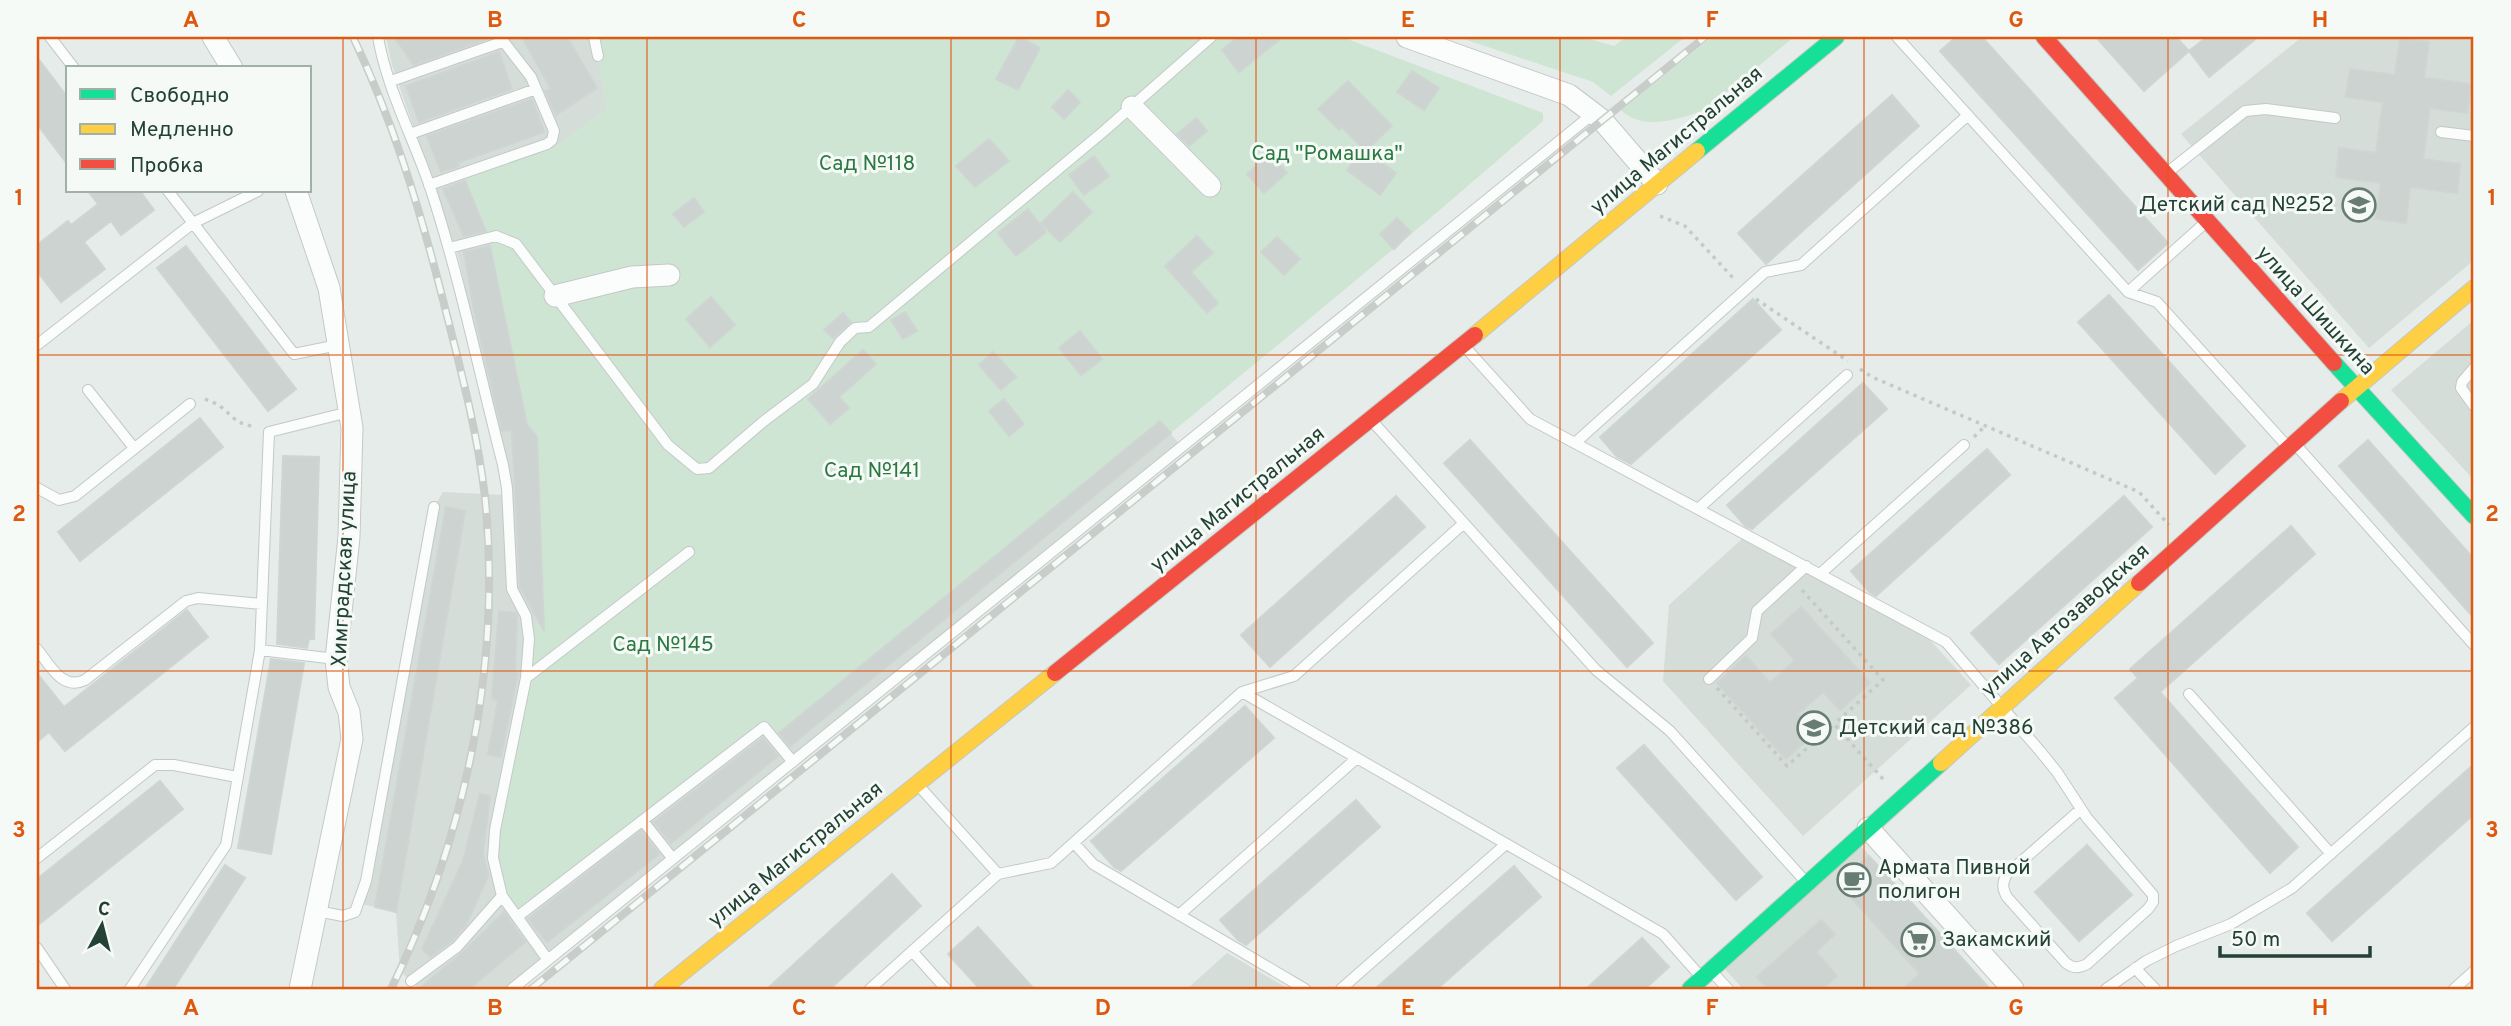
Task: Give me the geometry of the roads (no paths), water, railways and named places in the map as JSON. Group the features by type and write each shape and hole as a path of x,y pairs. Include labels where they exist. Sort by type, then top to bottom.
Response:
{"street":[{"path":"213,37 231,66"},
{"path":"1406,37 1569,95 1594,113 1657,184"},
{"name":"улица Магистральная","path":"662,989 1371,420 1836,37"},
{"name":"улица Шишкина","path":"2044,37 2474,516"},
{"path":"1132,107 1210,186"},
{"name":"Химградская улица","path":"296,192 329,288 352,428 349,537 336,659 339,687 349,712 352,740 300,989"},
{"path":"555,296 632,277 669,275"},
{"name":"улица Автозаводская","path":"1701,979 2356,387 2474,288"},
{"path":"1868,828 2012,989"}],"lane":[{"path":"50,37 72,66"},
{"path":"378,37 449,248 503,465 507,488 508,555 512,589 526,615 529,639 526,678 495,830 492,858 502,897 548,960"},
{"path":"594,37 598,56"},
{"path":"449,248 496,236 516,244 668,444 697,469 709,467 813,384 840,342 855,328 869,327 1132,107 1210,37"},
{"path":"1897,37 2128,292 2157,302 2474,645"},
{"path":"391,81 501,39 531,77 554,131 552,140 547,144 429,185"},
{"path":"410,134 536,89"},
{"path":"2166,174 2245,111 2266,109 2335,118"},
{"path":"512,989 1594,113"},
{"path":"1575,443 1765,272 1801,265 1968,115"},
{"path":"2441,132 2474,136"},
{"path":"169,192 294,355 338,345"},
{"path":"37,345 193,223 256,192"},
{"path":"2128,292 2207,221"},
{"path":"1463,345 1530,419 1946,642 2057,772 2081,809 2153,895 2153,902 2148,909 2087,964 2079,968 2066,963 2007,897 2003,881 2007,874 2081,809"},
{"path":"2474,368 2462,382 2461,388 2474,406"},
{"path":"1698,509 1847,374"},
{"path":"88,390 134,449"},
{"path":"37,488 53,498 67,500 75,496 190,404"},
{"path":"130,989 226,845 260,650 269,432 349,412"},
{"path":"1371,420 1596,670 1670,731 1807,883"},
{"path":"1820,574 1964,445"},
{"path":"317,911 343,916 355,912 366,881 434,507"},
{"path":"870,989 998,874 1051,863 1242,692 1294,676 1464,523"},
{"path":"526,678 689,552"},
{"path":"1709,678 1752,638 1757,611 1805,566"},
{"path":"37,649 60,678 77,684 187,601 212,598 262,604"},
{"path":"260,650 336,659"},
{"path":"1242,692 1663,934 1701,979 1728,989"},
{"path":"2189,694 2331,854"},
{"path":"517,917 764,727 793,762"},
{"path":"2106,989 2136,968 2176,946 2258,910 2292,888 2474,727"},
{"path":"1179,915 1357,758"},
{"path":"37,858 155,765 174,765 237,777"},
{"path":"917,784 998,874"},
{"path":"643,821 673,859"},
{"path":"1074,843 1093,864 1305,989"},
{"path":"1341,989 1506,844"},
{"path":"411,981 457,947 502,897"},
{"path":"37,948 65,989"},
{"path":"912,951 946,989"},
{"path":"2136,968 2155,989"},
{"path":"2455,989 2474,971"}],"railway":[{"path":"353,37 381,100 404,164 442,296 477,446 485,497 489,560 488,624 482,687 458,812 417,931 391,989"},
{"path":"531,989 1705,37"}],"place":[{"name":"Детский сад №252","path":"2359,205"},
{"name":"Детский сад №386","path":"1814,728"},
{"name":"Армата Пивной полигон","path":"1854,880"},
{"name":"Закамский","path":"1918,940"}],"park label":[{"name":"Сад \"Ромашка\"","path":"1327,154"},
{"name":"Сад №118","path":"867,164"},
{"name":"Сад №141","path":"872,471"},
{"name":"Сад №145","path":"663,645"}]}
